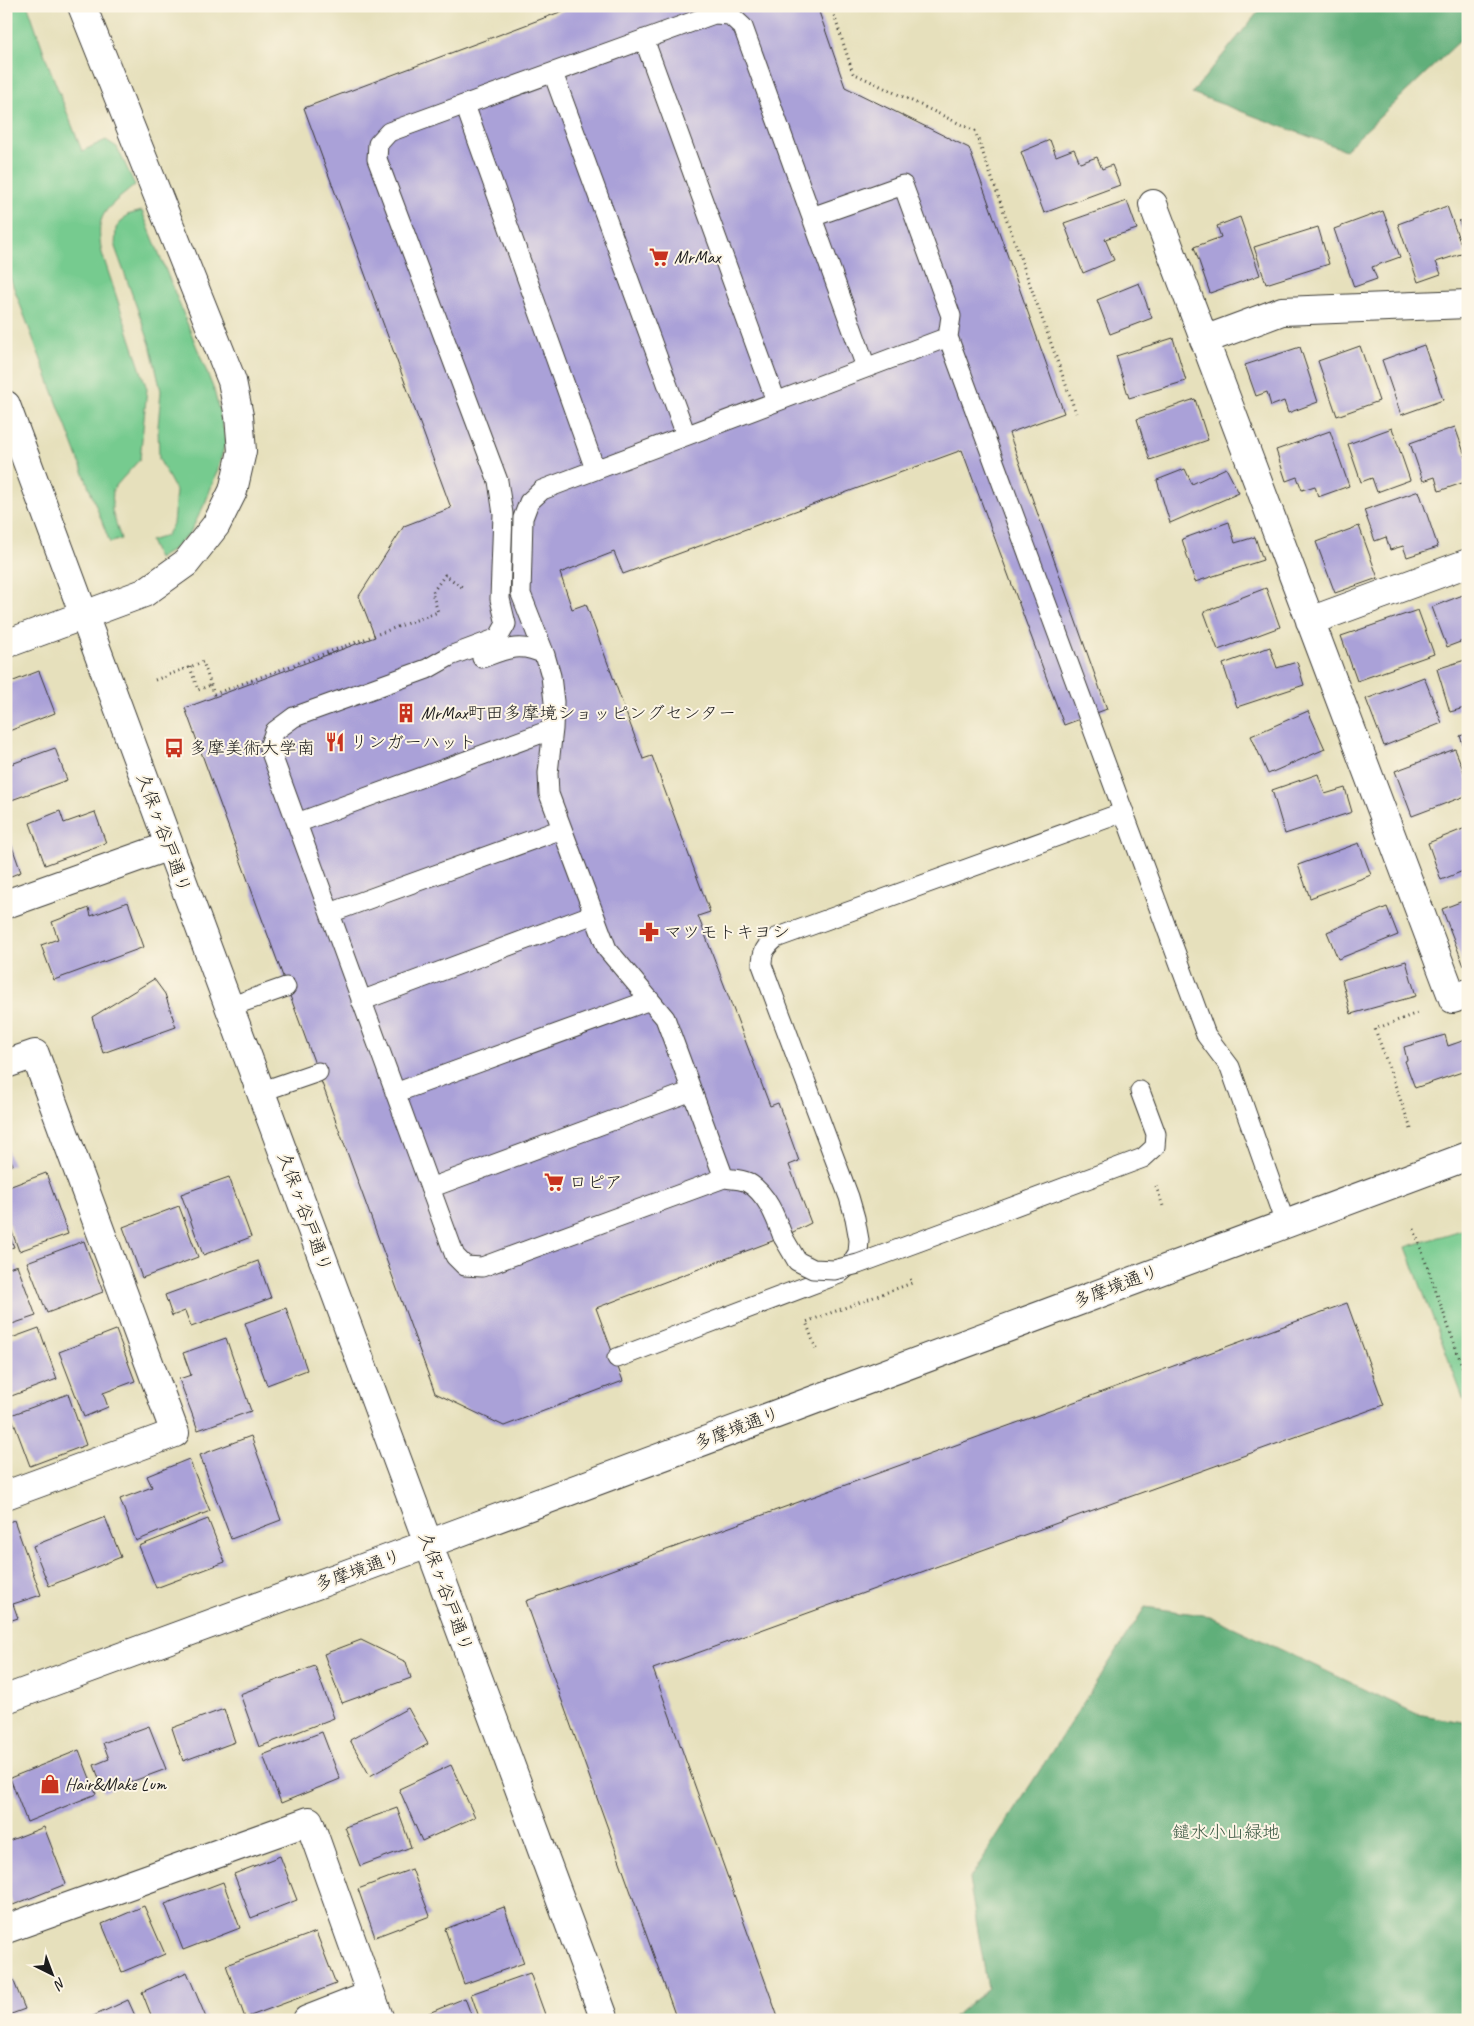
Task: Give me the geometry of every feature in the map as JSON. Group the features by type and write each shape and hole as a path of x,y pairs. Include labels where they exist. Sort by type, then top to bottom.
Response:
{"street":[{"path":"6,644 144,593 186,563 216,526 233,490 242,451 239,416 232,381 82,6"},
{"path":"1154,204 1310,621 1460,996"},
{"path":"1204,340 1282,310 1468,304"},
{"name":"久保ヶ谷戸通り","path":"6,405 605,2020"},
{"path":"1310,621 1468,563"},
{"path":"6,904 169,846"},
{"path":"6,1064 35,1054 175,1433 6,1495"},
{"name":"多摩境通り","path":"6,1699 428,1544 1285,1222 1468,1156"},
{"path":"6,1929 309,1820 375,2008 307,2020"}],"lane":[{"path":"866,367 743,27 730,15 714,14 389,132 378,144 377,159 498,481 503,514 500,599 506,624 498,638 450,656 427,669 294,717 275,731 269,747 455,1256 465,1266 482,1267 724,1178 747,1182 765,1198 776,1218 783,1237 797,1260 813,1269 834,1270 858,1264 1143,1158 1155,1147 1156,1134 1140,1091"},
{"path":"644,39 776,401"},
{"path":"553,73 686,435"},
{"path":"465,105 595,469"},
{"path":"812,217 903,185 951,316 948,337 1206,1035 1230,1067 1285,1222"},
{"path":"724,1178 665,1018 607,950 549,794 548,773 554,702 551,676 545,655 521,594 523,518 529,502 542,490 948,337"},
{"path":"427,669 457,667 506,649 520,647 534,649 545,655"},
{"path":"297,823 553,729"},
{"path":"617,1358 838,1274 851,1264 858,1253 860,1240 849,1197 762,965 762,954 767,945 776,938 1124,812"},
{"path":"330,913 562,829"},
{"path":"361,1001 594,914"},
{"path":"229,1007 286,987"},
{"path":"395,1092 650,1000"},
{"path":"260,1092 318,1072"},
{"path":"430,1188 692,1091"}],"path":[{"path":"831,6 853,73 975,130 1076,413"},
{"path":"155,680 202,662 214,694 438,612 432,593 445,575 462,587"},
{"path":"190,667 198,690 211,685"},
{"path":"1411,1129 1375,1029 1460,996"},
{"path":"1414,1229 1468,1382"},
{"path":"816,1349 806,1322 912,1283"}],"green space":[{"path":"6,6 28,6 82,151 106,140 117,147 135,185 105,213 101,220 100,229 102,253 147,389 140,459 113,489 112,511 121,539 110,543 6,267"},
{"path":"1263,6 1468,6 1468,33 1345,150 1192,93"},
{"path":"142,211 214,390 226,440 206,501 190,533 171,551 158,559 150,541 166,536 173,524 176,491 159,459 158,427 161,391 150,344 115,247 116,228 127,215"},
{"path":"1468,1228 1468,1411 1406,1247"},
{"name":"鑓水小山緑地","path":"1145,1607 1210,1616 1417,1714 1468,1723 1468,2020 949,2020 988,1989 969,1880"}],"building":[{"name":"MrMax町田多摩境ショッピングセンター","path":"576,6 817,6 845,87 969,148 1064,413 1009,433 1107,709 1064,725 962,450 623,574 614,552 560,573 572,609 586,604 643,759 652,756 710,912 698,916 770,1106 778,1103 799,1161 789,1165 811,1223 783,1237 596,1308 623,1381 504,1426 435,1393 185,708 375,637 359,596 404,526 451,508 304,108"},
{"path":"1050,140 1056,156 1074,149 1080,163 1097,157 1102,169 1112,165 1120,185 1044,213 1021,152"},
{"path":"1127,201 1137,229 1105,239 1114,260 1083,273 1064,223"},
{"path":"1447,206 1464,253 1436,262 1441,274 1418,282 1398,224"},
{"path":"1383,211 1400,257 1372,267 1377,279 1354,287 1334,229"},
{"path":"1240,217 1260,275 1210,293 1194,247 1221,237 1217,226"},
{"path":"1468,218 1468,244 1467,244 1459,221"},
{"path":"1318,227 1329,264 1266,284 1254,247"},
{"path":"1139,283 1152,318 1110,334 1097,300"},
{"path":"1173,338 1186,381 1129,398 1116,356"},
{"path":"1424,345 1443,400 1401,415 1382,360"},
{"path":"1360,346 1379,401 1337,416 1318,361"},
{"path":"1300,347 1318,402 1288,413 1284,401 1271,406 1267,392 1256,396 1245,365"},
{"path":"1468,351 1468,363 1464,352"},
{"path":"1195,399 1208,440 1150,460 1137,419"},
{"path":"1455,427 1468,464 1468,481 1439,491 1435,477 1423,481 1410,443"},
{"path":"1392,428 1410,480 1377,492 1372,478 1361,482 1348,444"},
{"path":"1330,431 1349,486 1318,497 1315,486 1302,490 1297,477 1286,481 1276,450"},
{"path":"1226,468 1239,493 1170,523 1157,480 1185,469 1192,484"},
{"path":"1419,491 1438,547 1407,557 1403,546 1390,550 1386,537 1375,541 1364,510"},
{"path":"1468,502 1468,516 1467,516 1463,504"},
{"path":"1229,522 1235,543 1255,537 1263,560 1195,582 1182,539"},
{"path":"1359,526 1378,578 1335,593 1316,542"},
{"path":"1266,588 1280,627 1218,650 1204,612"},
{"path":"1468,593 1468,639 1447,647 1432,607"},
{"path":"1418,610 1434,654 1357,681 1341,636"},
{"path":"1270,647 1277,668 1297,662 1304,685 1237,707 1223,664"},
{"path":"1468,659 1468,707 1450,712 1437,669"},
{"path":"39,671 55,713 9,731 6,723 6,684"},
{"path":"1424,677 1442,723 1384,746 1366,699"},
{"path":"1308,711 1325,749 1268,774 1251,736"},
{"path":"1468,733 1468,758 1460,736"},
{"path":"55,748 67,780 6,802 6,766"},
{"path":"1455,749 1468,782 1468,795 1412,816 1395,771"},
{"path":"1318,774 1325,794 1345,788 1352,812 1285,834 1272,790"},
{"path":"60,811 64,823 95,812 106,843 45,865 30,823"},
{"path":"1468,827 1468,869 1441,880 1428,843"},
{"path":"10,841 21,872 6,878 6,843"},
{"path":"1359,843 1371,875 1310,898 1298,865"},
{"path":"1468,899 1468,965 1464,966 1442,909"},
{"path":"128,902 144,947 54,980 41,945 58,939 52,922 89,908 91,916"},
{"path":"1387,907 1398,935 1338,959 1327,932"},
{"path":"1406,961 1416,996 1351,1014 1342,980"},
{"path":"154,979 165,994 176,1027 103,1053 92,1017"},
{"path":"1445,1035 1448,1046 1468,1039 1468,1070 1415,1088 1405,1061 1407,1060 1404,1047"},
{"path":"6,1146 13,1165 6,1167"},
{"path":"46,1173 68,1234 19,1251 6,1215 6,1188"},
{"path":"229,1177 251,1237 203,1255 181,1194"},
{"path":"179,1206 198,1257 142,1278 123,1227"},
{"path":"6,1227 14,1247 6,1249"},
{"path":"84,1241 103,1292 47,1313 27,1262"},
{"path":"258,1261 271,1298 191,1327 185,1311 172,1316 165,1295"},
{"path":"17,1265 36,1316 6,1326 6,1269"},
{"path":"1347,1303 1384,1405 653,1669 779,2020 677,2020 526,1601"},
{"path":"286,1308 307,1370 267,1385 245,1323"},
{"path":"39,1328 57,1379 6,1398 6,1340"},
{"path":"116,1330 135,1381 103,1393 108,1407 84,1417 59,1352"},
{"path":"226,1338 251,1411 198,1430 179,1379 191,1375 183,1353"},
{"path":"68,1394 86,1445 30,1466 11,1415"},
{"path":"251,1436 281,1520 231,1539 200,1455"},
{"path":"189,1459 210,1511 136,1541 120,1499 152,1487 147,1476"},
{"path":"105,1517 121,1557 49,1586 33,1546"},
{"path":"208,1519 225,1562 156,1588 139,1546"},
{"path":"14,1520 41,1595 13,1604 18,1618 6,1622 6,1523"},
{"path":"361,1640 406,1662 411,1678 342,1703 324,1654"},
{"path":"315,1666 334,1718 259,1747 240,1694"},
{"path":"408,1708 428,1744 370,1776 350,1740"},
{"path":"224,1709 235,1742 183,1761 172,1728"},
{"path":"149,1726 166,1769 104,1792 94,1765 109,1759 103,1743"},
{"path":"322,1732 340,1779 281,1803 263,1755"},
{"path":"79,1750 96,1794 27,1822 10,1778"},
{"path":"451,1765 475,1817 422,1841 399,1789"},
{"path":"397,1808 411,1847 360,1866 345,1827"},
{"path":"44,1827 66,1884 13,1905 6,1888 6,1842"},
{"path":"280,1856 297,1900 251,1918 234,1874"},
{"path":"412,1869 430,1916 375,1937 358,1889"},
{"path":"223,1882 240,1928 183,1950 165,1904"},
{"path":"144,1906 165,1954 122,1972 102,1924"},
{"path":"504,1907 524,1963 464,1984 445,1929"},
{"path":"316,1932 336,1984 245,2018 226,1965"},
{"path":"6,1962 25,2009 6,2016"},
{"path":"187,1972 207,2020 153,2020 142,1992"},
{"path":"530,1973 547,2020 480,2020 471,1994"},
{"path":"465,1998 473,2020 412,2020"},
{"path":"128,2000 137,2020 85,2020"}],"place":[{"name":"MrMax","path":"659,257"},
{"name":"MrMax町田多摩境ショッピングセンター","path":"406,713"},
{"name":"リンガーハット","path":"335,742"},
{"name":"多摩美術大学南","path":"174,748"},
{"name":"マツモトキヨシ","path":"649,932"},
{"name":"ロピア","path":"554,1182"},
{"name":"Hair&Make Lum","path":"50,1784"}]}
